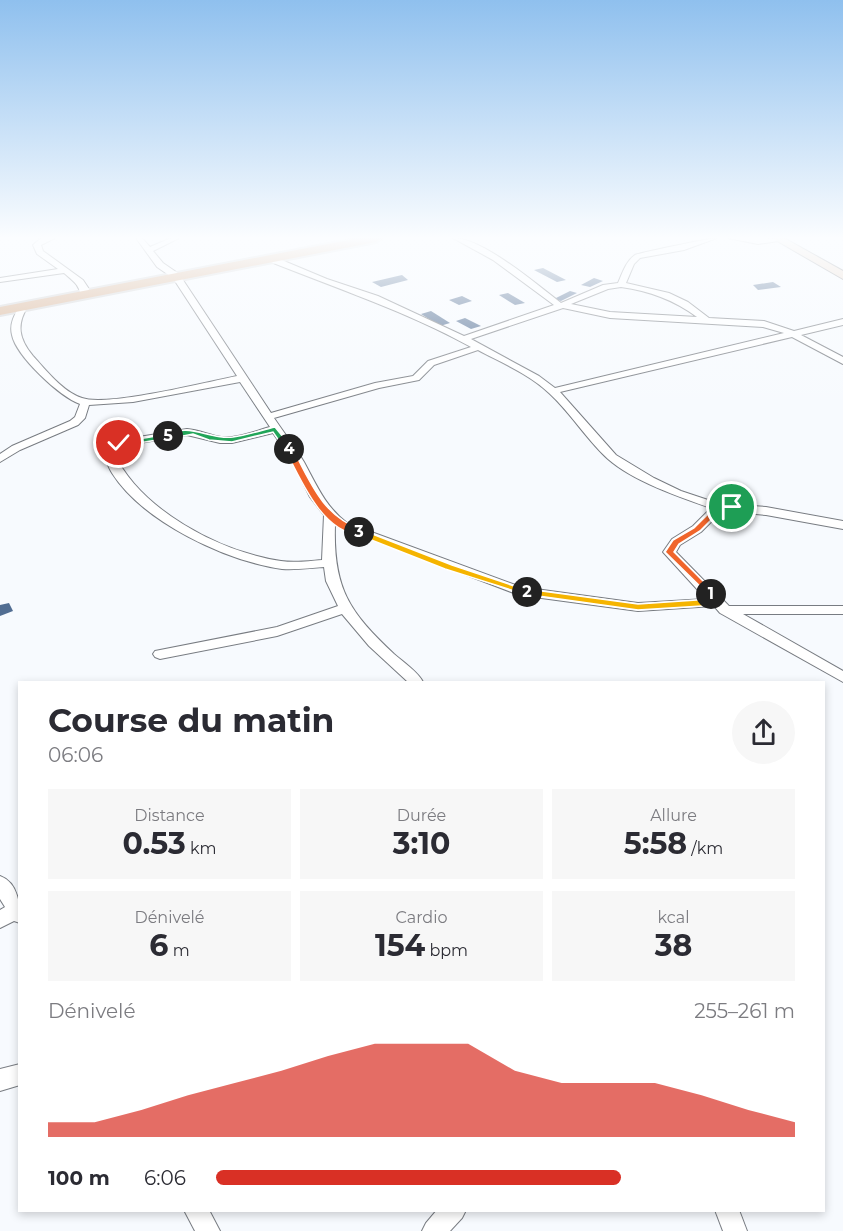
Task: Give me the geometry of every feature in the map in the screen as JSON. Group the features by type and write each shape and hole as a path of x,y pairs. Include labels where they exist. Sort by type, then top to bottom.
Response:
{"main road":[{"path":"0,311 77,295"}],"street":[{"path":"189,295 298,462 310,489 329,516 343,526 519,591 638,607 722,606 843,610"},
{"path":"367,295 464,339 536,378 554,391 612,457 659,484 719,507 766,512 843,525"},
{"path":"549,295 562,305 610,315 764,324 791,333 843,361"},
{"path":"464,339 585,295"},
{"path":"667,295 685,304 707,320"},
{"path":"24,306 15,324 16,338 20,346 74,398 86,403 110,402 244,378"},
{"path":"554,391 843,322"},
{"path":"268,417 370,387 417,378 431,363 479,347"},
{"path":"1,457 16,448 74,423 80,418 86,403"},
{"path":"275,429 232,440 220,440 187,432 119,443 108,452 123,481 135,494 170,521 194,534 266,561 284,565 328,563"},
{"path":"719,507 697,529 676,542 669,552 722,606 843,677"},
{"path":"329,516 328,563 343,609 415,681"},
{"path":"160,654 321,620 343,609"},
{"path":"0,884 18,912 0,920"},
{"path":"0,1080 18,1075"},
{"path":"197,1212 208,1231"},
{"path":"435,1231 452,1212"},
{"path":"728,1212 735,1231"}],"building":[{"path":"500,295 512,295 525,303 515,305"},
{"path":"561,295 572,295 561,301 554,299"},
{"path":"462,296 472,301 459,305 449,300"},
{"path":"431,311 450,323 440,326 421,314"},
{"path":"465,318 481,326 471,329 456,321"},
{"path":"9,603 13,611 0,616 0,605"}],"route":[{"path":"119,443 187,432 199,433 220,440 232,440 275,429 298,462 310,489 329,516 343,526 448,567 519,591 638,607 718,602 669,552 676,542 697,529 719,507 732,507"}]}
